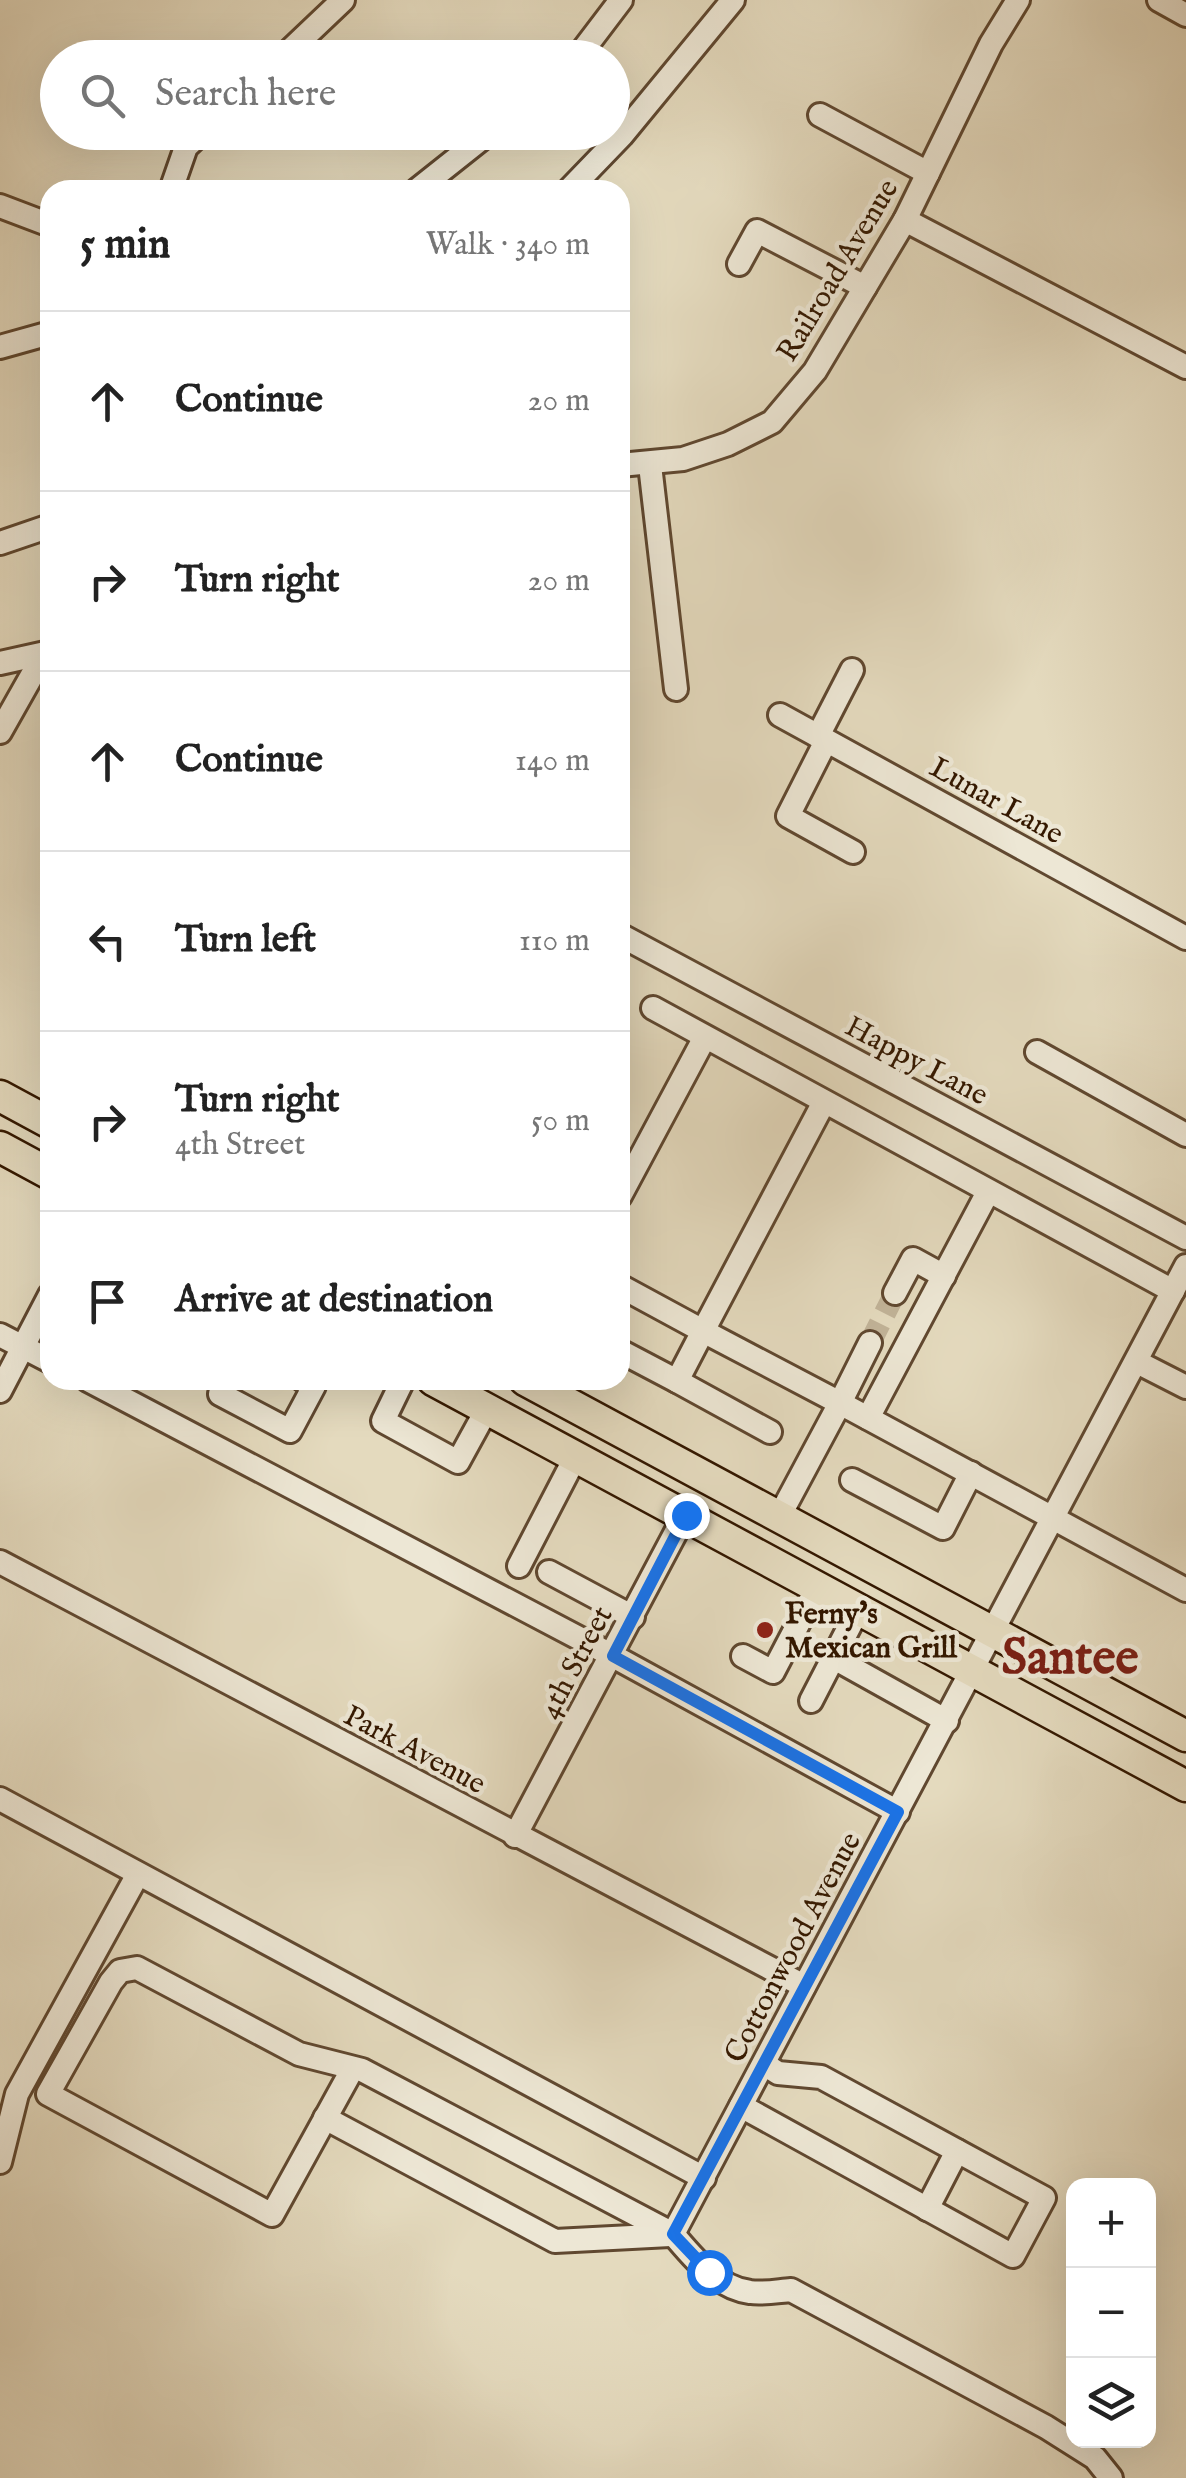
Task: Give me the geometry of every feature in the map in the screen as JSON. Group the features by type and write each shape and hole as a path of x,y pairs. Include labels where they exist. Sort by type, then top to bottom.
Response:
{"main road":[{"path":"0,1096 40,1118"},
{"path":"0,1147 40,1169"},
{"path":"452,1390 1186,1786"},
{"path":"544,1390 1186,1736"}],"street":[{"path":"301,40 343,0"},
{"path":"591,40 622,0"},
{"path":"630,125 732,0"},
{"name":"Railroad Avenue","path":"630,464 683,459 728,444 772,422 816,370 905,220 992,44 1018,0"},
{"path":"1159,0 1186,15"},
{"path":"820,115 928,173"},
{"path":"174,180 185,150"},
{"path":"430,180 467,150"},
{"path":"578,180 607,150"},
{"path":"0,206 40,221"},
{"path":"905,220 1186,367"},
{"path":"739,264 758,231 865,286"},
{"path":"0,348 40,336"},
{"path":"650,464 676,689"},
{"path":"0,542 40,529"},
{"path":"0,663 40,654"},
{"path":"0,732 40,665"},
{"path":"852,670 788,816 854,852"},
{"name":"Lunar Lane","path":"780,715 1186,938"},
{"name":"Happy Lane","path":"630,940 1186,1238"},
{"path":"653,1008 988,1192 1182,1276"},
{"path":"630,1177 705,1037"},
{"path":"1038,1052 1186,1135"},
{"path":"677,1381 824,1102"},
{"path":"868,1418 988,1192"},
{"path":"895,1293 913,1259 944,1276"},
{"name":"Cottonwood Avenue","path":"673,2234 1182,1276"},
{"path":"630,1291 1186,1590"},
{"path":"0,1391 40,1316"},
{"path":"0,1334 40,1355"},
{"path":"780,1518 870,1343"},
{"path":"630,1356 770,1432"},
{"path":"1137,1362 1186,1388"},
{"path":"107,1390 613,1656 898,1812"},
{"path":"220,1394 290,1432 312,1390"},
{"path":"398,1390 383,1421 458,1462 487,1409"},
{"path":"519,1566 576,1456"},
{"path":"852,1480 943,1528 971,1473"},
{"name":"4th Street","path":"515,1836 686,1515"},
{"name":"Park Avenue","path":"0,1562 804,1986"},
{"path":"549,1572 634,1616"},
{"path":"743,1656 773,1672 818,1586"},
{"path":"811,1700 859,1608"},
{"path":"834,1658 947,1721"},
{"path":"0,1799 704,2178"},
{"path":"0,2162 18,2094 138,1874"},
{"path":"352,2068 272,2215 48,2094 111,1982 128,1967 148,1972 299,2054 352,2068 673,2234 709,2272 730,2286 751,2292 791,2290 1046,2427 1096,2458 1111,2478"},
{"path":"741,2106 1013,2256 1044,2198 822,2077 778,2072 764,2064"},
{"path":"325,2118 554,2241 673,2234"},
{"path":"927,2208 957,2151"}],"tunnel":[{"path":"870,1343 895,1293"}],"place":[{"name":"Ferny's Mexican Grill","path":"765,1630"}],"district":[{"name":"Santee","path":"1070,1655"}],"route":[{"path":"686,1515 613,1656 898,1812 673,2234 709,2272"}]}
